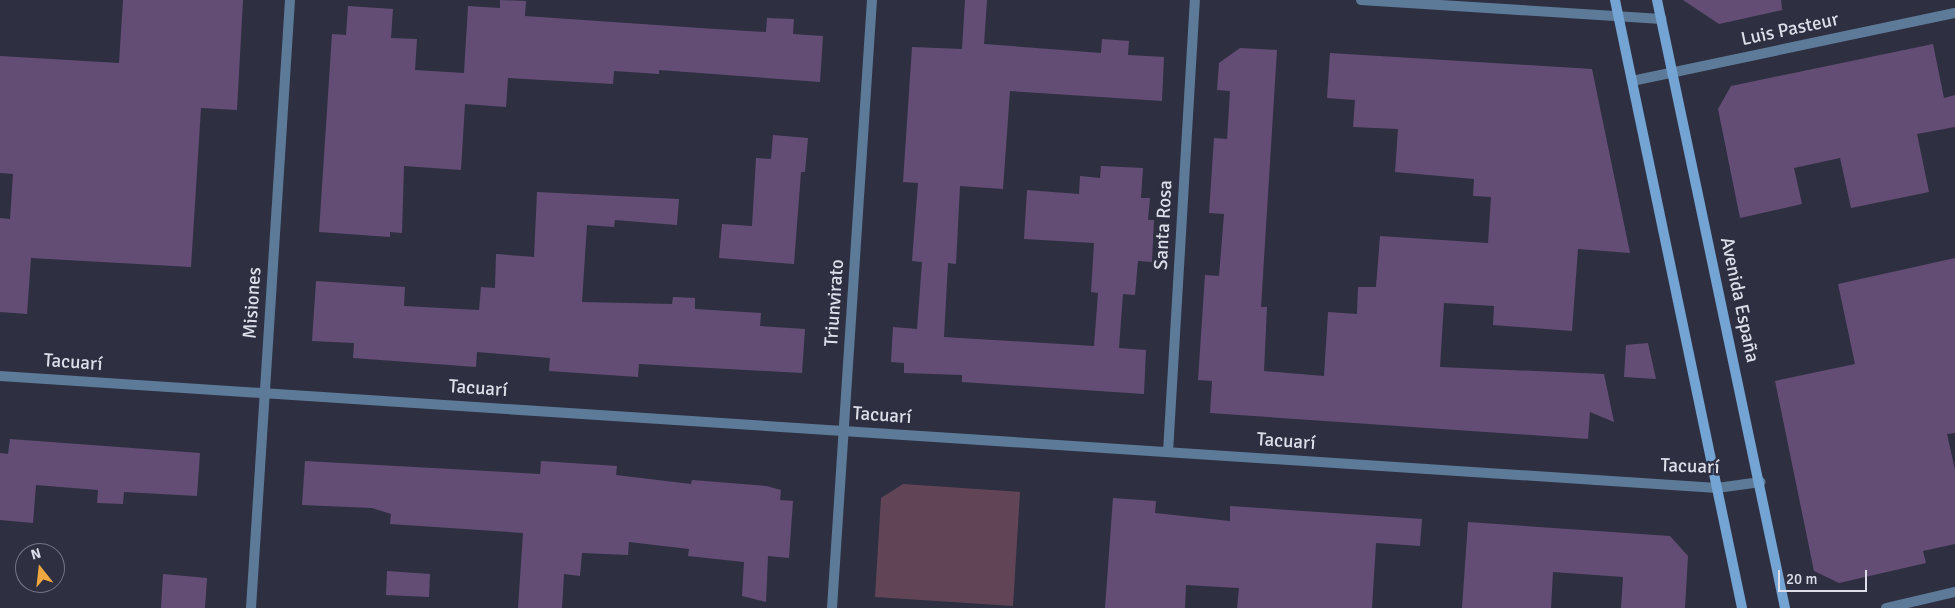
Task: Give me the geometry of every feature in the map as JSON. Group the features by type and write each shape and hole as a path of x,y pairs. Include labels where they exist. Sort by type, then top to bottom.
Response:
{"main road":[{"path":"1615,0 1742,608"},
{"name":"Avenida España","path":"1657,0 1761,482 1785,608"}],"street":[{"name":"Misiones","path":"251,608 290,0"},
{"name":"Triunvirato","path":"832,608 872,0"},
{"name":"Santa Rosa","path":"1168,452 1195,0"},
{"path":"1361,0 1661,19"},
{"name":"Luis Pasteur","path":"1632,81 1955,13"},
{"name":"Tacuarí","path":"0,376 1717,488 1761,482"},
{"path":"1886,608 1955,592"}],"shaded area":[{"path":"903,484 1020,492 1013,606 875,597 881,498"}],"building":[{"path":"123,0 243,0 237,110 201,108 191,267 31,258 27,314 0,312 0,218 10,219 13,174 0,173 0,56 119,63"},
{"path":"500,0 526,1 525,16 700,28 766,32 767,18 794,19 793,34 823,36 820,82 659,70 659,74 614,71 613,84 508,78 506,107 465,104 461,170 404,166 402,233 390,232 390,237 319,232 332,34 346,35 348,6 393,9 391,38 417,39 415,70 464,73 468,6 500,8"},
{"path":"965,0 987,0 984,44 1101,53 1102,39 1129,41 1128,55 1164,57 1162,101 1010,91 1003,189 960,186 956,264 948,263 944,337 1094,346 1098,293 1091,292 1094,243 1024,239 1027,190 1079,194 1080,176 1100,178 1101,166 1143,168 1141,198 1150,198 1148,220 1154,220 1152,262 1138,261 1135,295 1123,294 1119,348 1146,350 1144,394 962,382 962,375 904,373 904,363 891,362 893,327 917,329 922,262 912,261 918,183 903,182 912,47 962,49"},
{"path":"1683,0 1781,0 1782,10 1719,24"},
{"path":"1933,44 1944,98 1955,95 1955,127 1917,134 1929,192 1851,208 1840,158 1794,168 1802,204 1740,218 1718,109 1731,86"},
{"path":"1240,48 1277,50 1261,307 1267,307 1264,371 1324,376 1328,312 1357,314 1358,287 1376,287 1380,236 1488,243 1491,197 1473,196 1474,179 1395,172 1398,129 1353,127 1355,100 1327,98 1330,53 1592,69 1630,253 1578,249 1572,331 1493,325 1494,306 1444,303 1440,367 1604,374 1614,422 1590,412 1588,439 1210,413 1212,381 1198,380 1205,275 1219,276 1224,214 1209,213 1214,138 1227,139 1230,91 1217,90 1219,63"},
{"path":"773,135 808,138 805,172 801,172 794,264 719,258 722,224 752,226 756,158 771,159"},
{"path":"537,192 679,199 677,225 615,220 614,227 587,225 582,302 672,304 673,297 695,298 695,309 761,313 760,326 805,329 802,373 639,364 638,377 549,371 550,358 477,352 476,367 353,358 354,343 312,341 316,281 405,287 404,306 479,310 481,287 495,288 496,254 534,257"},
{"path":"1955,258 1955,433 1947,434 1955,470 1955,544 1923,551 1926,563 1839,583 1814,571 1775,381 1855,364 1838,284"},
{"path":"1648,343 1656,379 1624,377 1626,345"},
{"path":"10,439 200,453 197,496 124,492 123,504 97,503 98,490 36,485 33,523 0,520 0,453 8,454"},
{"path":"305,461 540,474 541,461 617,466 616,475 691,484 692,480 766,486 781,490 780,500 793,501 789,558 768,556 766,602 742,596 744,562 688,556 689,549 629,542 628,555 582,553 580,576 564,574 562,608 518,608 523,533 390,524 391,514 372,508 302,505"},
{"path":"1113,498 1156,501 1155,513 1230,521 1230,506 1422,519 1420,546 1376,543 1372,608 1237,608 1239,588 1186,585 1185,608 1105,608"},
{"path":"1468,522 1670,536 1688,556 1685,608 1621,608 1623,577 1553,572 1551,608 1462,608"},
{"path":"387,571 430,574 429,597 386,595"},
{"path":"163,574 207,578 205,608 161,608"}]}
